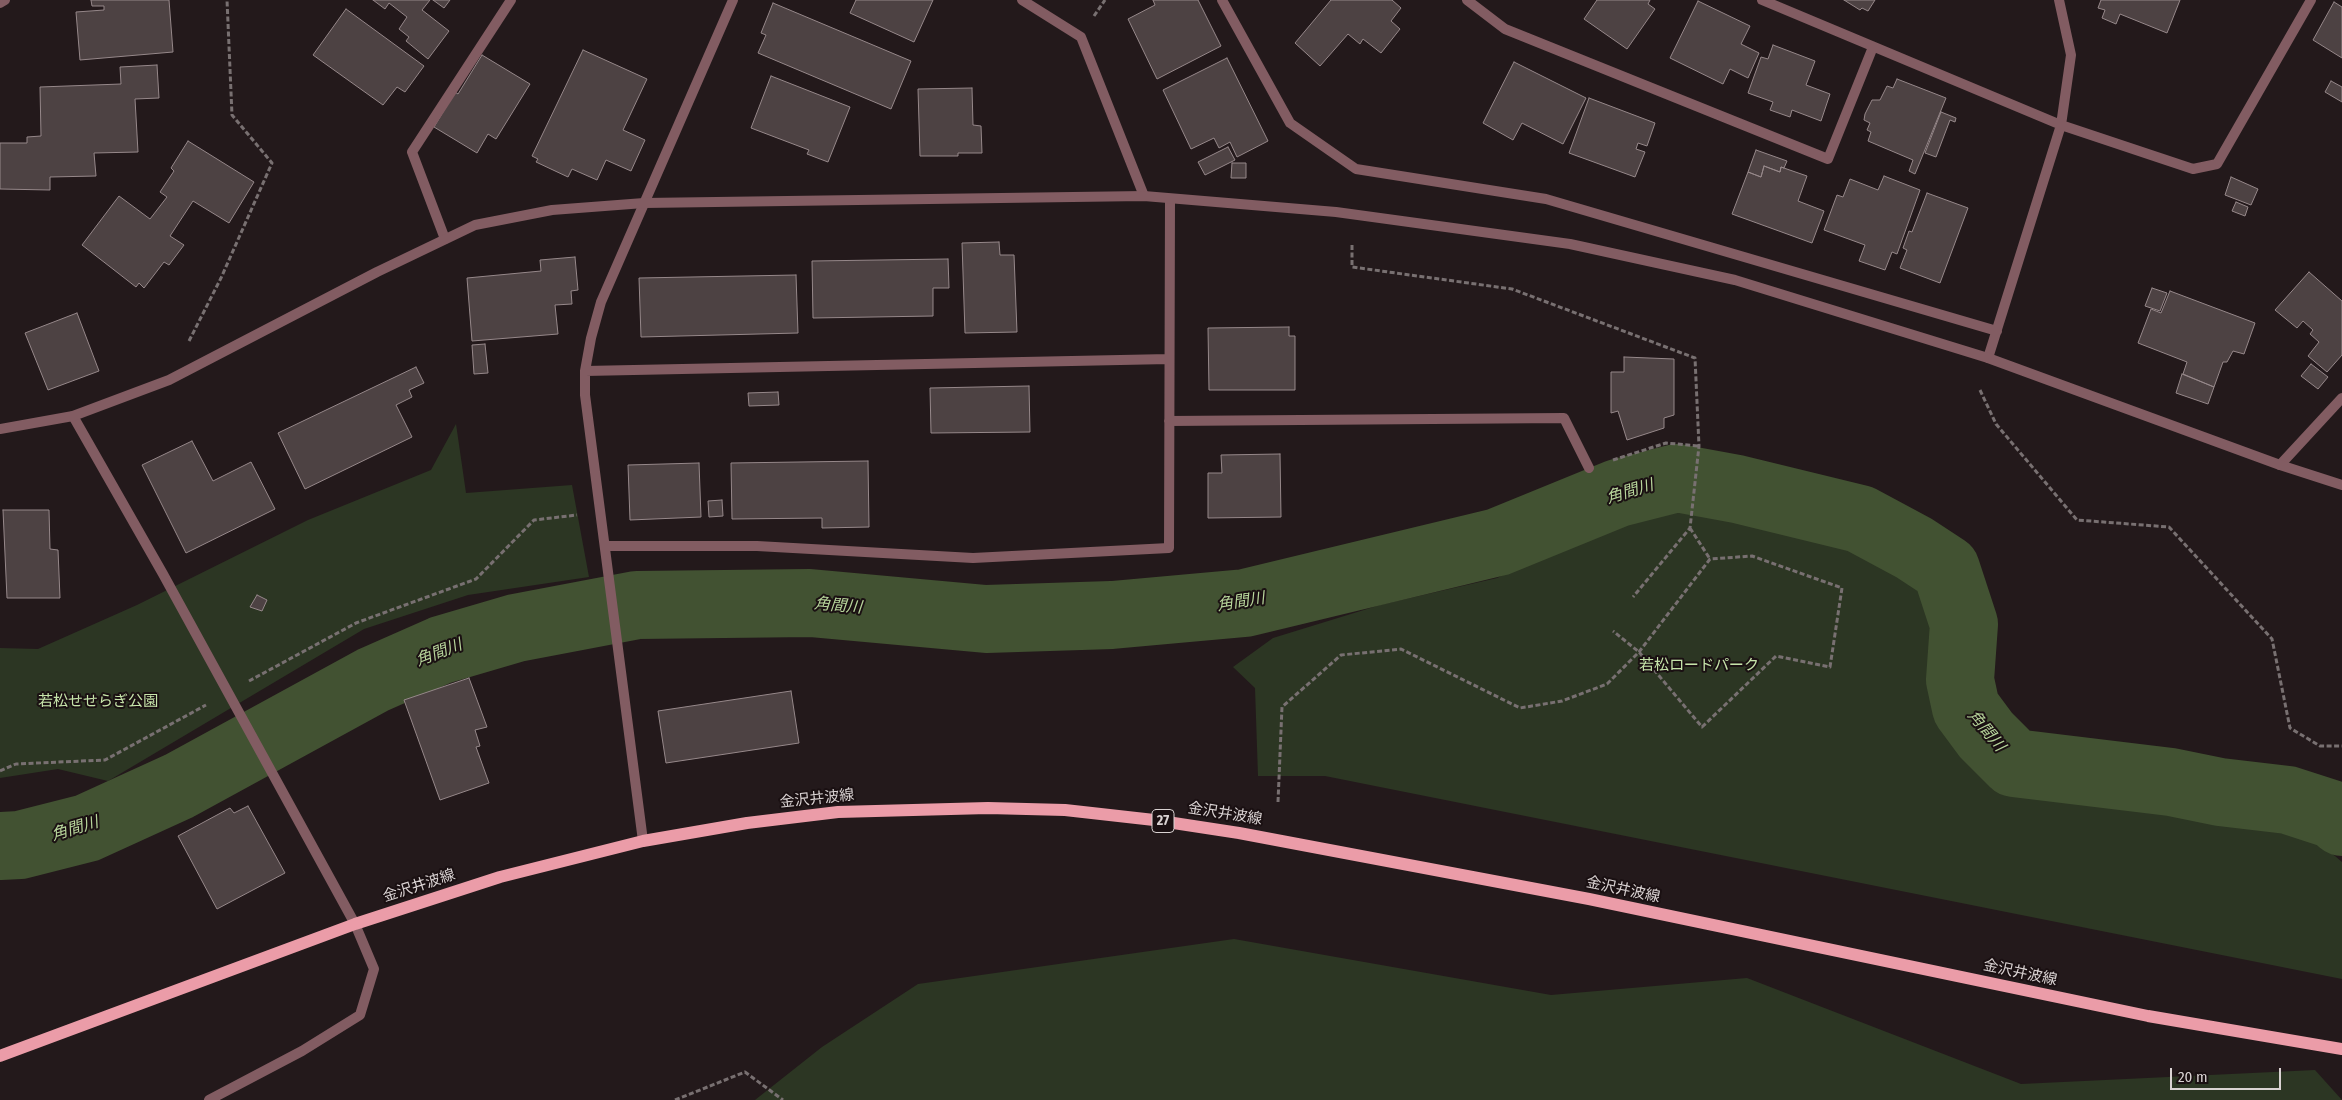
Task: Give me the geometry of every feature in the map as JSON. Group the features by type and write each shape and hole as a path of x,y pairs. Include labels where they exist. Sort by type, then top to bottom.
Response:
{"main road":[{"name":"金沢井波線","path":"0,1056 355,924 500,877 643,841 747,823 838,812 988,808 1065,810 1239,832 1589,900 2148,1016 2342,1049"}],"street":[{"path":"0,3 4,0"},
{"path":"445,239 412,152 511,0"},
{"path":"643,841 585,395 585,371 591,338 601,302 733,0"},
{"path":"1022,0 1080,37 1144,196"},
{"path":"1222,0 1290,123 1356,169 1546,199 1997,331"},
{"path":"1467,0 1505,29 1828,159 1874,47"},
{"path":"1762,0 2061,125 2193,169 2217,164 2311,0"},
{"path":"1988,358 2061,125 2071,55 2059,0"},
{"path":"0,429 73,416 169,380 377,272 476,225 552,210 644,203 1144,196 1170,200 1336,212 1570,244 1735,280 1988,358 2280,465 2342,485"},
{"path":"605,546 757,546 973,558 1169,548 1170,200"},
{"path":"585,371 1170,359"},
{"path":"2280,465 2342,398"},
{"path":"73,416 163,574 355,924 374,969 360,1015 302,1051 210,1100"},
{"path":"1170,421 1564,418 1589,468"}],"path":[{"path":"169,380 221,278 272,163 232,115 227,0"},
{"path":"1352,246 1352,266 1512,289 1695,358 1699,446 1690,528 1633,597"},
{"path":"1980,390 1996,424 2077,520 2169,527 2272,639 2290,728 2320,746 2342,746"},
{"path":"1589,468 1666,443 1699,446"},
{"path":"248,682 356,623 476,579 534,520 601,512"},
{"path":"1690,528 1710,559"},
{"path":"1278,802 1282,708 1341,655 1401,649 1520,708 1562,701 1607,684 1639,652 1710,559 1752,556 1842,588 1830,667 1776,656 1702,727 1639,652 1613,631"},
{"path":"0,771 16,764 105,760 214,700"},
{"path":"675,1100 745,1072 784,1100"}],"green space":[{"name":"若松せせらぎ公園","path":"456,424 466,493 572,485 589,577 468,595 364,629 108,781 58,769 0,778 0,648 38,649 137,605 308,520 431,470"},
{"name":"若松ロードパーク","path":"1677,478 1737,489 1860,519 1923,553 1946,569 1964,624 1960,680 1966,708 1986,735 2014,763 2314,838 2342,862 2342,979 1325,776 1258,776 1255,688 1233,667 1273,638 1380,605 1497,578 1557,549 1618,493"},
{"path":"1234,939 1551,995 1747,978 2021,1084 2315,1070 2342,1100 755,1100 822,1047 918,984"}],"building":[{"path":"91,0 169,0 173,52 80,60 76,12 104,10 104,6 92,6"},
{"path":"373,0 430,0 422,10 449,31 428,59 406,41 409,37 399,29 407,17 389,3 385,9"},
{"path":"433,0 450,0 444,8"},
{"path":"856,0 933,0 914,42 850,13"},
{"path":"1153,0 1198,0 1221,46 1157,79 1128,19 1155,5"},
{"path":"1331,0 1392,0 1401,8 1391,21 1400,29 1381,53 1363,39 1360,44 1348,34 1320,66 1295,43"},
{"path":"1597,0 1650,0 1648,4 1655,9 1627,49 1584,19"},
{"path":"1844,0 1875,0 1868,11 1862,8 1860,10"},
{"path":"2101,0 2180,0 2167,33 2120,14 2116,24 2102,18 2105,10 2098,8"},
{"path":"1698,1 1750,26 1741,44 1759,53 1748,78 1730,69 1723,84 1670,58"},
{"path":"2334,2 2342,7 2342,58 2313,40"},
{"path":"773,3 911,61 891,109 758,53 766,35 761,33"},
{"path":"346,9 424,66 405,92 397,87 383,105 313,55"},
{"path":"1773,45 1815,61 1806,85 1830,94 1821,121 1792,110 1790,117 1770,110 1773,102 1748,93 1761,57 1768,59"},
{"path":"583,50 647,79 623,130 645,140 631,171 606,160 597,180 572,169 568,177 536,162 538,159 532,156"},
{"path":"482,55 530,84 496,139 488,134 477,153 434,127 455,92 458,94"},
{"path":"1227,58 1268,141 1237,157 1230,142 1219,148 1214,138 1191,149 1163,90"},
{"path":"1514,62 1586,98 1563,144 1522,123 1513,140 1483,123"},
{"path":"157,65 159,98 135,99 138,152 94,153 96,176 50,177 50,190 0,189 0,143 27,143 27,137 41,136 40,87 121,84 120,67"},
{"path":"771,76 850,107 828,162 807,154 809,150 751,128"},
{"path":"1897,79 1946,98 1915,174 1909,171 1913,160 1868,141 1871,132 1867,130 1870,123 1864,120 1872,100 1880,100 1887,86 1893,88"},
{"path":"2331,81 2342,87 2342,102 2325,92"},
{"path":"972,88 973,125 981,126 982,153 958,153 958,156 920,156 918,89"},
{"path":"1589,98 1655,123 1647,146 1638,143 1636,149 1645,152 1635,177 1569,153"},
{"path":"1941,112 1956,118 1955,122 1950,120 1936,157 1925,153"},
{"path":"188,141 254,182 229,223 193,201 170,236 184,245 169,265 164,262 144,288 139,283 136,287 82,245 119,196 150,219 167,197 160,192 174,171 171,168"},
{"path":"1228,147 1235,160 1205,175 1198,162"},
{"path":"1756,150 1787,161 1784,168 1781,167 1780,172 1764,166 1761,177 1748,172"},
{"path":"1232,163 1246,163 1246,178 1231,178"},
{"path":"1764,166 1780,172 1781,167 1807,176 1798,201 1824,211 1812,243 1732,214 1748,172 1761,177"},
{"path":"1884,176 1920,190 1897,254 1892,252 1885,270 1859,261 1865,245 1824,230 1837,195 1843,197 1850,179 1878,190"},
{"path":"2231,177 2258,189 2251,205 2225,195"},
{"path":"1927,193 1968,208 1940,283 1900,268 1907,250 1903,248 1909,231 1912,232"},
{"path":"2236,202 2248,207 2245,216 2232,211"},
{"path":"999,242 1000,255 1014,255 1017,332 965,333 962,243"},
{"path":"575,257 578,290 571,291 572,304 555,305 558,334 472,341 467,278 541,271 540,260"},
{"path":"948,259 949,288 933,288 933,316 813,318 812,261"},
{"path":"2309,272 2342,301 2342,355 2327,372 2308,356 2319,342 2310,334 2313,330 2303,321 2297,328 2275,310"},
{"path":"796,275 798,333 641,337 639,278"},
{"path":"2152,288 2167,293 2160,311 2145,306"},
{"path":"2170,291 2255,323 2244,354 2233,351 2227,362 2223,362 2214,387 2183,374 2187,362 2138,343 2151,309 2161,313"},
{"path":"77,313 99,371 48,390 25,333"},
{"path":"1289,327 1289,336 1295,336 1295,390 1209,390 1208,328"},
{"path":"485,344 488,373 474,374 472,345"},
{"path":"1624,357 1674,359 1674,415 1664,418 1664,428 1627,440 1618,411 1611,413 1611,372 1624,372"},
{"path":"2311,364 2328,377 2318,389 2301,376"},
{"path":"416,367 424,383 409,390 412,397 396,405 412,437 305,489 278,433"},
{"path":"2182,374 2214,387 2208,404 2176,393"},
{"path":"1029,386 1030,432 931,433 930,388"},
{"path":"778,392 779,405 749,406 748,393"},
{"path":"192,441 213,481 251,462 275,509 186,553 142,465"},
{"path":"1280,454 1281,517 1208,518 1208,473 1222,473 1221,455"},
{"path":"868,461 869,527 822,528 822,518 732,519 731,463"},
{"path":"699,463 701,517 630,520 628,465"},
{"path":"722,500 723,516 709,517 708,501"},
{"path":"3,510 49,510 50,549 58,550 60,598 7,598"},
{"path":"257,595 267,600 262,611 250,607"},
{"path":"469,678 487,727 475,730 480,746 476,747 489,783 440,800 404,700"},
{"path":"791,691 799,743 666,763 658,711"},
{"path":"248,806 285,873 217,909 178,836 230,808 234,813"}],"waterway":[{"name":"角間川","path":"0,846 20,845 87,828 179,786 373,680 441,650 516,628 637,605 810,603 986,619 1112,615 1245,603 1498,542 1618,493 1677,478 1737,489 1860,519 1914,548 1946,569 1964,624 1960,680 1966,708 1986,735 2014,763 2171,782 2220,792 2288,800 2334,815 2342,822"}]}
